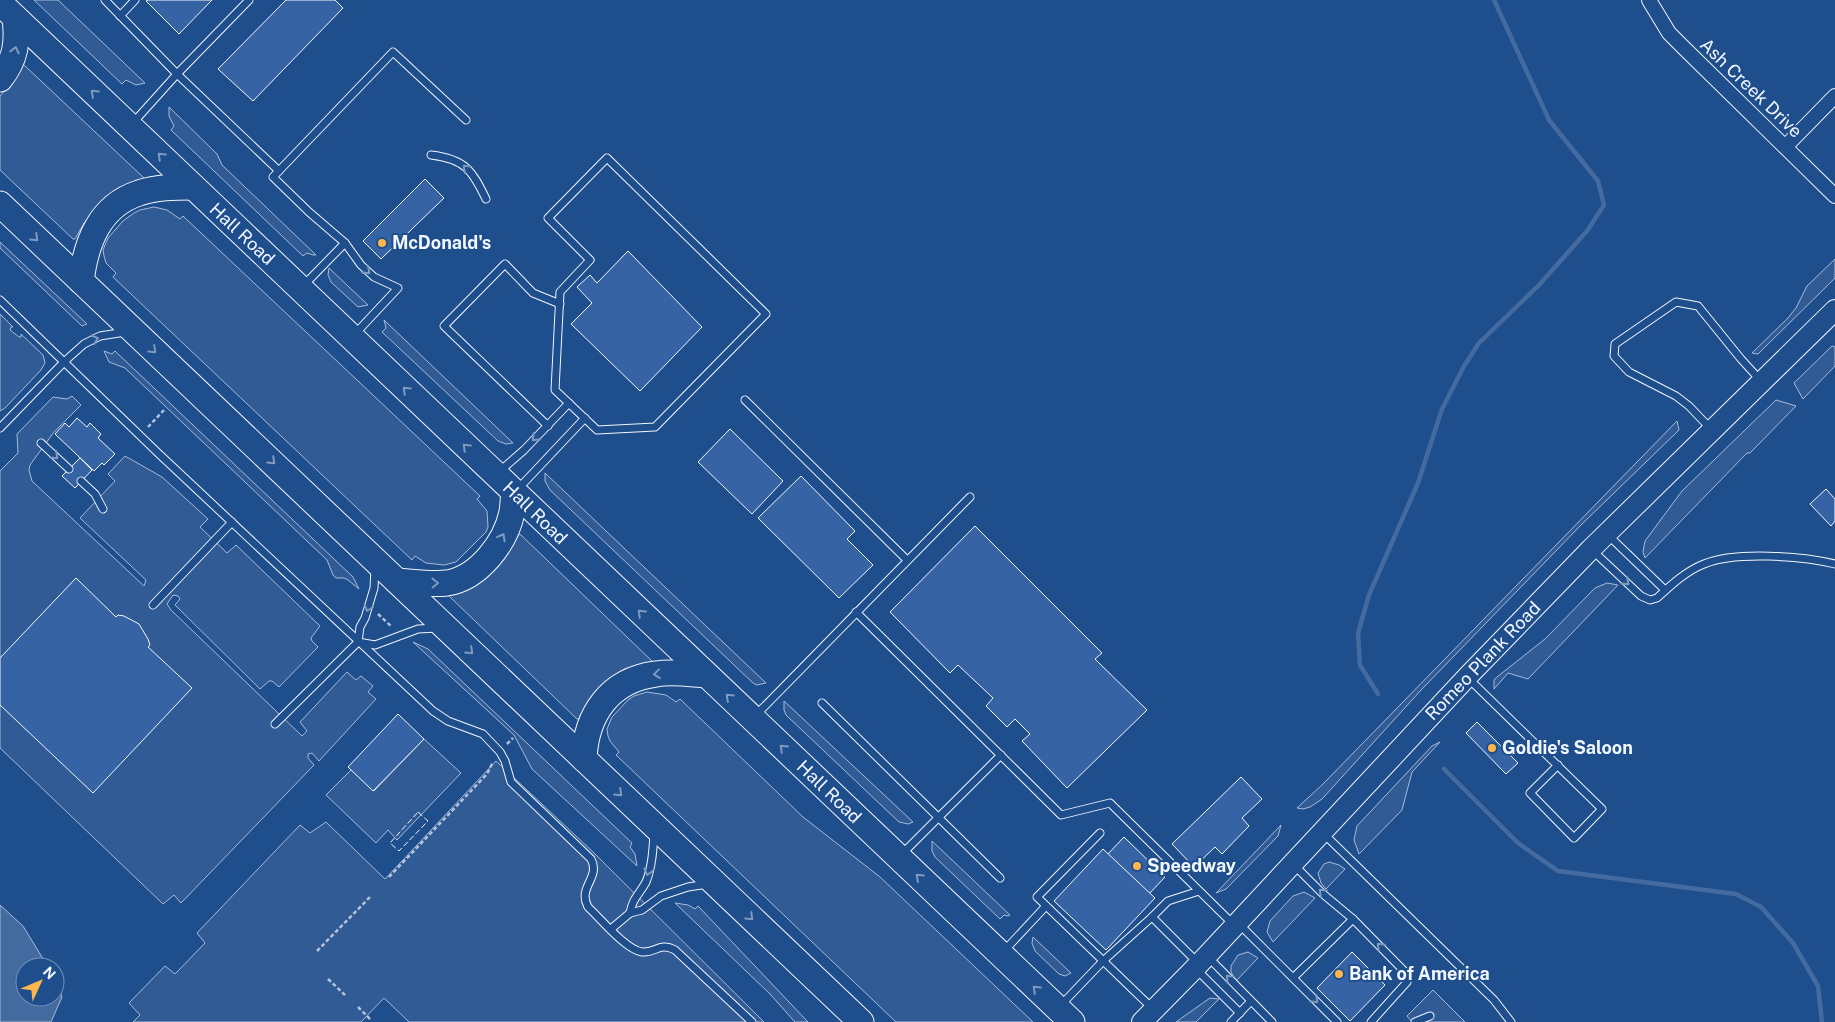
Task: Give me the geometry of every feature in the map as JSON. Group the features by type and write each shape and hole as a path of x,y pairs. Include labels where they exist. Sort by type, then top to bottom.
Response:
{"highway":[{"path":"0,79 11,63 15,52 17,36 8,10"},
{"name":"Hall Road","path":"8,10 1065,1015"},
{"path":"80,281 86,251 93,232 120,203 129,197 150,190 193,187"},
{"path":"0,204 861,1022"},
{"path":"397,581 446,583 462,579 472,573 502,539 512,513 514,493"},
{"path":"584,759 587,732 592,720 600,706 623,685 637,678 656,674 706,675"}],"main road":[{"name":"Romeo Plank Road","path":"1148,1016 1590,549 1835,310"}],"street":[{"name":"Ash Creek Drive","path":"1649,0 1661,21 1680,44 1835,196"},
{"path":"1785,147 1835,96"}],"lane":[{"path":"104,0 177,74 278,171"},
{"path":"120,16 135,0"},
{"path":"130,126 177,74 250,0"},
{"path":"351,337 398,288 374,277 361,265 345,243 273,177 393,52 466,120"},
{"path":"431,155 448,157 460,162 469,169 477,180 486,199"},
{"path":"607,158 766,314 655,427 597,430 555,390 560,304 560,292 590,260 548,218 607,158"},
{"path":"300,289 345,243"},
{"path":"548,426 444,326 505,264 533,293 560,304"},
{"path":"0,300 65,361 140,436 433,711 448,721 474,729 483,734 505,761 511,782 591,859 594,864 594,872 586,890 586,902 630,947 635,950 648,951 662,946 675,950 752,1022"},
{"path":"1712,430 1689,406 1676,396 1628,372 1614,356 1615,344 1676,302 1698,306 1741,360 1762,382"},
{"path":"0,428 65,361 90,340 108,334 133,330"},
{"path":"744,400 908,560"},
{"path":"495,474 520,454 569,403"},
{"path":"514,493 584,418"},
{"path":"41,443 69,469"},
{"path":"81,481 95,494 103,509"},
{"path":"752,718 970,497"},
{"path":"153,605 232,522"},
{"path":"1606,533 1665,590"},
{"path":"1590,549 1641,596 1650,600 1657,598 1690,571 1719,559 1734,557 1802,558 1835,564"},
{"path":"276,724 358,642 360,626 365,618 374,588 375,560"},
{"path":"856,612 1061,815 1110,803 1199,891 1293,978 1337,1022"},
{"path":"358,642 375,645 418,629 445,627"},
{"path":"1467,677 1558,765 1602,809 1574,838 1530,794 1558,765"},
{"path":"822,703 1000,878"},
{"path":"898,858 1001,755"},
{"path":"630,913 633,900 646,881 650,869 654,826"},
{"path":"1322,832 1494,1000 1511,1022"},
{"path":"1100,833 1037,897 1103,961 1148,1016"},
{"path":"1292,864 1352,919 1408,976 1407,982 1371,1022"},
{"path":"612,929 630,913 642,910 656,899 688,887 714,883"},
{"path":"1065,1015 1103,961 1168,901 1199,891"},
{"path":"1000,954 1046,906"},
{"path":"1152,917 1200,962 1251,1001 1272,1022"},
{"path":"1293,978 1352,919"},
{"path":"1200,962 1240,1012"},
{"path":"1231,1022 1251,1001"},
{"path":"1415,1022 1430,1016"}],"path":[{"path":"148,427 164,410"},
{"path":"375,611 393,628"},
{"path":"506,744 513,738"},
{"path":"389,877 487,774 493,762"},
{"path":"317,951 371,896"},
{"path":"328,979 345,995"},
{"path":"358,1007 371,1020"}],"shaded area":[{"path":"34,0 58,0 145,83 136,85 126,80 122,84"},
{"path":"23,64 144,178 118,189 84,223 75,239 0,170 0,96 11,84"},
{"path":"169,107 217,154 222,165 316,255 307,253 303,256 171,130 174,126 169,116"},
{"path":"154,207 167,210 180,219 183,216 480,496 477,499 487,511 488,527 486,532 456,562 444,565 426,563 415,556 412,560 113,277 116,273 106,263 103,250 108,238 123,221 134,213"},
{"path":"0,242 87,324 82,326 0,248"},
{"path":"1835,259 1835,278 1758,354 1752,353 1787,319 1796,308 1807,286"},
{"path":"329,268 368,305 358,307 331,282 328,275"},
{"path":"0,314 13,327 10,330 19,337 21,337 21,334 43,355 45,363 41,370 0,411"},
{"path":"384,320 513,443 506,444 498,441 382,332 386,328"},
{"path":"1832,346 1835,347 1835,366 1803,399 1794,383"},
{"path":"104,351 112,354 115,351 353,577 359,589 344,578 336,578 327,560 125,368 109,362"},
{"path":"72,396 81,405 54,432 30,465 29,470 32,481 144,586 146,580 80,518 115,481 108,474 125,456 162,477 208,519 200,527 227,553 236,545 320,626 311,638 318,647 279,687 272,681 269,681 260,689 175,605 180,599 178,596 173,595 167,604 171,610 302,736 307,731 300,722 347,672 356,680 361,676 373,686 368,692 376,699 319,761 312,753 308,754 308,758 314,765 181,903 174,895 163,904 0,748 0,471 18,453 17,434 53,397 67,399"},
{"path":"1776,400 1796,406 1750,453 1747,453 1645,558 1643,552 1645,541 1682,491"},
{"path":"1677,421 1679,430 1581,525 1422,689 1322,799 1310,807 1297,808 1323,784"},
{"path":"545,473 766,683 757,685 753,683 550,490 545,481"},
{"path":"519,534 654,663 627,669 609,680 591,698 579,719 449,596 480,582 510,550"},
{"path":"1607,583 1618,585 1528,679 1508,673 1494,689 1494,680 1497,677 1545,639 1595,588"},
{"path":"413,642 428,649 632,843 630,847 635,854 637,866 532,769 514,735"},
{"path":"647,692 666,695 676,702 680,699 803,817 880,877 1033,1022 896,1022 616,755 619,752 610,741 607,729 612,717 628,700"},
{"path":"784,701 913,822 908,824 899,822 786,715"},
{"path":"424,739 461,773 397,840 388,830 376,843 326,795 351,770 374,791"},
{"path":"1440,742 1412,772 1402,810 1359,854 1354,840 1357,826 1432,746"},
{"path":"496,761 592,851 764,1022 409,1022 384,998 361,1022 133,1022 140,1015 129,1003 165,966 175,974 205,943 197,933 300,825 310,833 326,822 385,879"},
{"path":"1281,825 1278,836 1226,889 1216,893"},
{"path":"932,841 1010,915 1004,915 1000,919 935,857 932,851"},
{"path":"1329,862 1345,869 1326,889 1321,883 1318,873 1324,864"},
{"path":"1304,892 1315,898 1273,942 1267,932 1270,921 1293,896"},
{"path":"675,903 688,905 695,909 698,906 808,1022 795,1022 770,994"},
{"path":"0,905 23,926 42,957 15,957 15,1007 58,1007 51,1022 0,1022"},
{"path":"1033,937 1071,973 1065,976 1059,974 1035,951 1032,943"},
{"path":"1248,952 1258,958 1236,981 1231,972 1231,966 1238,955"},
{"path":"1433,990 1465,1022 1412,1022 1407,1016"},
{"path":"1210,998 1219,999 1196,1022 1176,1022"}],"building":[{"path":"212,0 179,34 146,1"},
{"path":"286,0 335,0 343,8 253,101 218,69"},
{"path":"425,179 444,198 381,259 363,241"},
{"path":"628,251 702,327 640,391 571,324 592,303 577,287 590,275 597,283"},
{"path":"77,418 87,427 90,423 101,434 98,438 115,454 104,465 102,463 94,471 55,434 65,423 69,427"},
{"path":"730,429 783,481 752,514 698,462"},
{"path":"80,458 92,470 75,488 62,476"},
{"path":"801,476 855,531 847,539 873,565 839,598 758,518"},
{"path":"1826,489 1835,499 1835,521 1831,526 1810,504"},
{"path":"975,526 1102,653 1095,659 1147,710 1067,788 1022,741 1030,734 1015,719 1007,727 986,706 993,698 958,665 950,673 890,612"},
{"path":"76,578 116,617 118,615 124,616 139,624 148,639 150,645 148,647 192,688 93,793 0,705 0,658"},
{"path":"398,714 424,739 373,791 348,767"},
{"name":"Goldie's Saloon","path":"1477,722 1518,763 1506,774 1466,733"},
{"path":"1241,777 1262,799 1242,818 1249,826 1222,854 1215,847 1194,867 1172,844"},
{"path":"1124,837 1165,877 1148,895 1107,855"},
{"path":"1103,849 1155,898 1106,950 1054,901"},
{"path":"1352,952 1385,985 1350,1021 1317,988"}],"waterway":[{"path":"1378,694 1360,665 1358,633 1369,595 1418,483 1442,409 1464,366 1479,343 1539,285 1587,231 1604,205 1598,181 1549,120 1494,0"},
{"path":"1444,769 1518,843 1558,871 1736,894 1761,907 1793,943 1818,986 1822,1022"}],"fence":[{"path":"418,812 428,821 399,851 390,843 418,812"}],"place":[{"name":"McDonald's","path":"382,243"},
{"name":"Goldie's Saloon","path":"1492,748"},
{"name":"Speedway","path":"1137,866"},
{"name":"Bank of America","path":"1339,974"}]}
